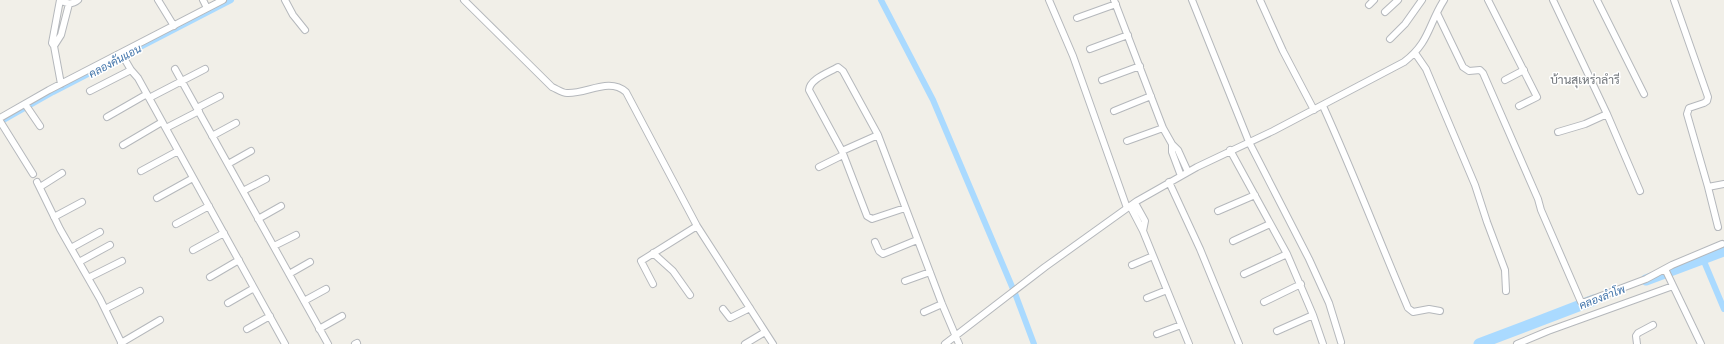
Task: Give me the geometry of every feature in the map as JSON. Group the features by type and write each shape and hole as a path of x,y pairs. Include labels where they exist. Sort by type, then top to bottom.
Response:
{"street":[{"path":"61,84 54,46 52,43 60,0 69,4 78,0"},
{"path":"158,0 174,26"},
{"path":"203,0 210,5"},
{"path":"0,118 61,84 122,55 210,5 223,0"},
{"path":"285,0 293,15 305,30"},
{"path":"464,0 552,87 567,93 612,85 620,87 626,92 697,226 773,344"},
{"path":"1049,0 1073,56 1130,206 1145,221 1143,231 1189,344"},
{"path":"1192,0 1249,142 1310,259 1329,303 1341,342"},
{"path":"1260,0 1283,51 1314,110"},
{"path":"1369,6 1374,0"},
{"path":"1385,12 1398,0"},
{"path":"1390,40 1405,24 1422,0"},
{"path":"945,344 1046,267 1130,206 1169,182 1230,150 1323,106 1404,62 1415,53 1426,39 1444,0"},
{"path":"1488,0 1537,97 1519,106"},
{"path":"1553,0 1607,114 1640,191"},
{"path":"1597,0 1644,94"},
{"path":"1674,0 1708,97 1708,101 1689,108 1687,111 1718,227"},
{"path":"1076,18 1115,2 1163,128 1172,144 1178,150 1188,172"},
{"path":"54,46 61,35 69,4"},
{"path":"1437,13 1463,67 1469,71 1480,70 1483,74 1581,302 1586,302 1646,279 1722,244"},
{"path":"1090,49 1128,35"},
{"path":"1415,53 1424,65 1476,185 1487,222 1505,270 1506,290"},
{"path":"122,55 129,68 138,78 284,344"},
{"path":"1102,80 1140,66"},
{"path":"905,208 870,219 867,216 842,153 809,90 809,86 812,82 838,67 843,71 878,135 917,240 959,344"},
{"path":"90,91 129,68"},
{"path":"175,69 328,344"},
{"path":"107,117 205,69"},
{"path":"1505,80 1524,70"},
{"path":"166,128 220,96"},
{"path":"1114,111 1151,96"},
{"path":"25,104 40,126"},
{"path":"1323,106 1352,171 1408,308 1413,312 1429,309 1440,312"},
{"path":"1558,132 1584,124 1607,114"},
{"path":"0,121 32,174"},
{"path":"123,145 162,122"},
{"path":"212,136 236,123"},
{"path":"1127,141 1163,128"},
{"path":"819,167 842,153 878,135"},
{"path":"1172,144 1172,152 1181,176"},
{"path":"1230,150 1287,254 1301,284 1323,344"},
{"path":"141,171 178,151"},
{"path":"228,164 251,151"},
{"path":"62,173 39,184 54,217 122,343 160,320"},
{"path":"157,198 193,178"},
{"path":"243,192 266,179"},
{"path":"1169,182 1200,249 1239,344"},
{"path":"1708,187 1724,184"},
{"path":"1218,212 1254,195"},
{"path":"54,217 82,202"},
{"path":"176,224 209,206"},
{"path":"258,219 281,206"},
{"path":"1234,241 1270,224"},
{"path":"653,284 641,261 697,226"},
{"path":"71,248 100,232"},
{"path":"193,250 224,234"},
{"path":"274,246 296,235"},
{"path":"874,242 879,251 883,254 917,240"},
{"path":"79,262 110,245"},
{"path":"653,253 673,271 690,295"},
{"path":"1244,274 1287,254"},
{"path":"1132,266 1153,256"},
{"path":"210,277 239,260"},
{"path":"88,278 122,261"},
{"path":"289,274 310,262"},
{"path":"1665,269 1700,344"},
{"path":"905,281 930,272"},
{"path":"1264,302 1301,284"},
{"path":"1517,344 1672,285"},
{"path":"228,303 254,288"},
{"path":"304,301 326,289"},
{"path":"1146,298 1167,290"},
{"path":"105,309 140,291"},
{"path":"924,312 942,304"},
{"path":"723,309 730,318 750,308"},
{"path":"1277,331 1313,315"},
{"path":"246,329 270,316"},
{"path":"320,329 342,316"},
{"path":"1157,334 1181,325"},
{"path":"1637,344 1636,336 1638,333 1653,325"},
{"path":"745,344 765,332"}],"waterway":[{"name":"คลองคันแอน","path":"0,122 53,92 231,0"},
{"path":"881,0 933,100 1016,296 1034,344"},
{"name":"คลองลำโพ","path":"1646,280 1724,251"},
{"path":"1703,259 1724,309"},
{"name":"คลองลำโพ","path":"1479,344 1594,300"}],"district":[{"name":"บ้านสุเหร่าลำรี","path":"1585,79"}]}
